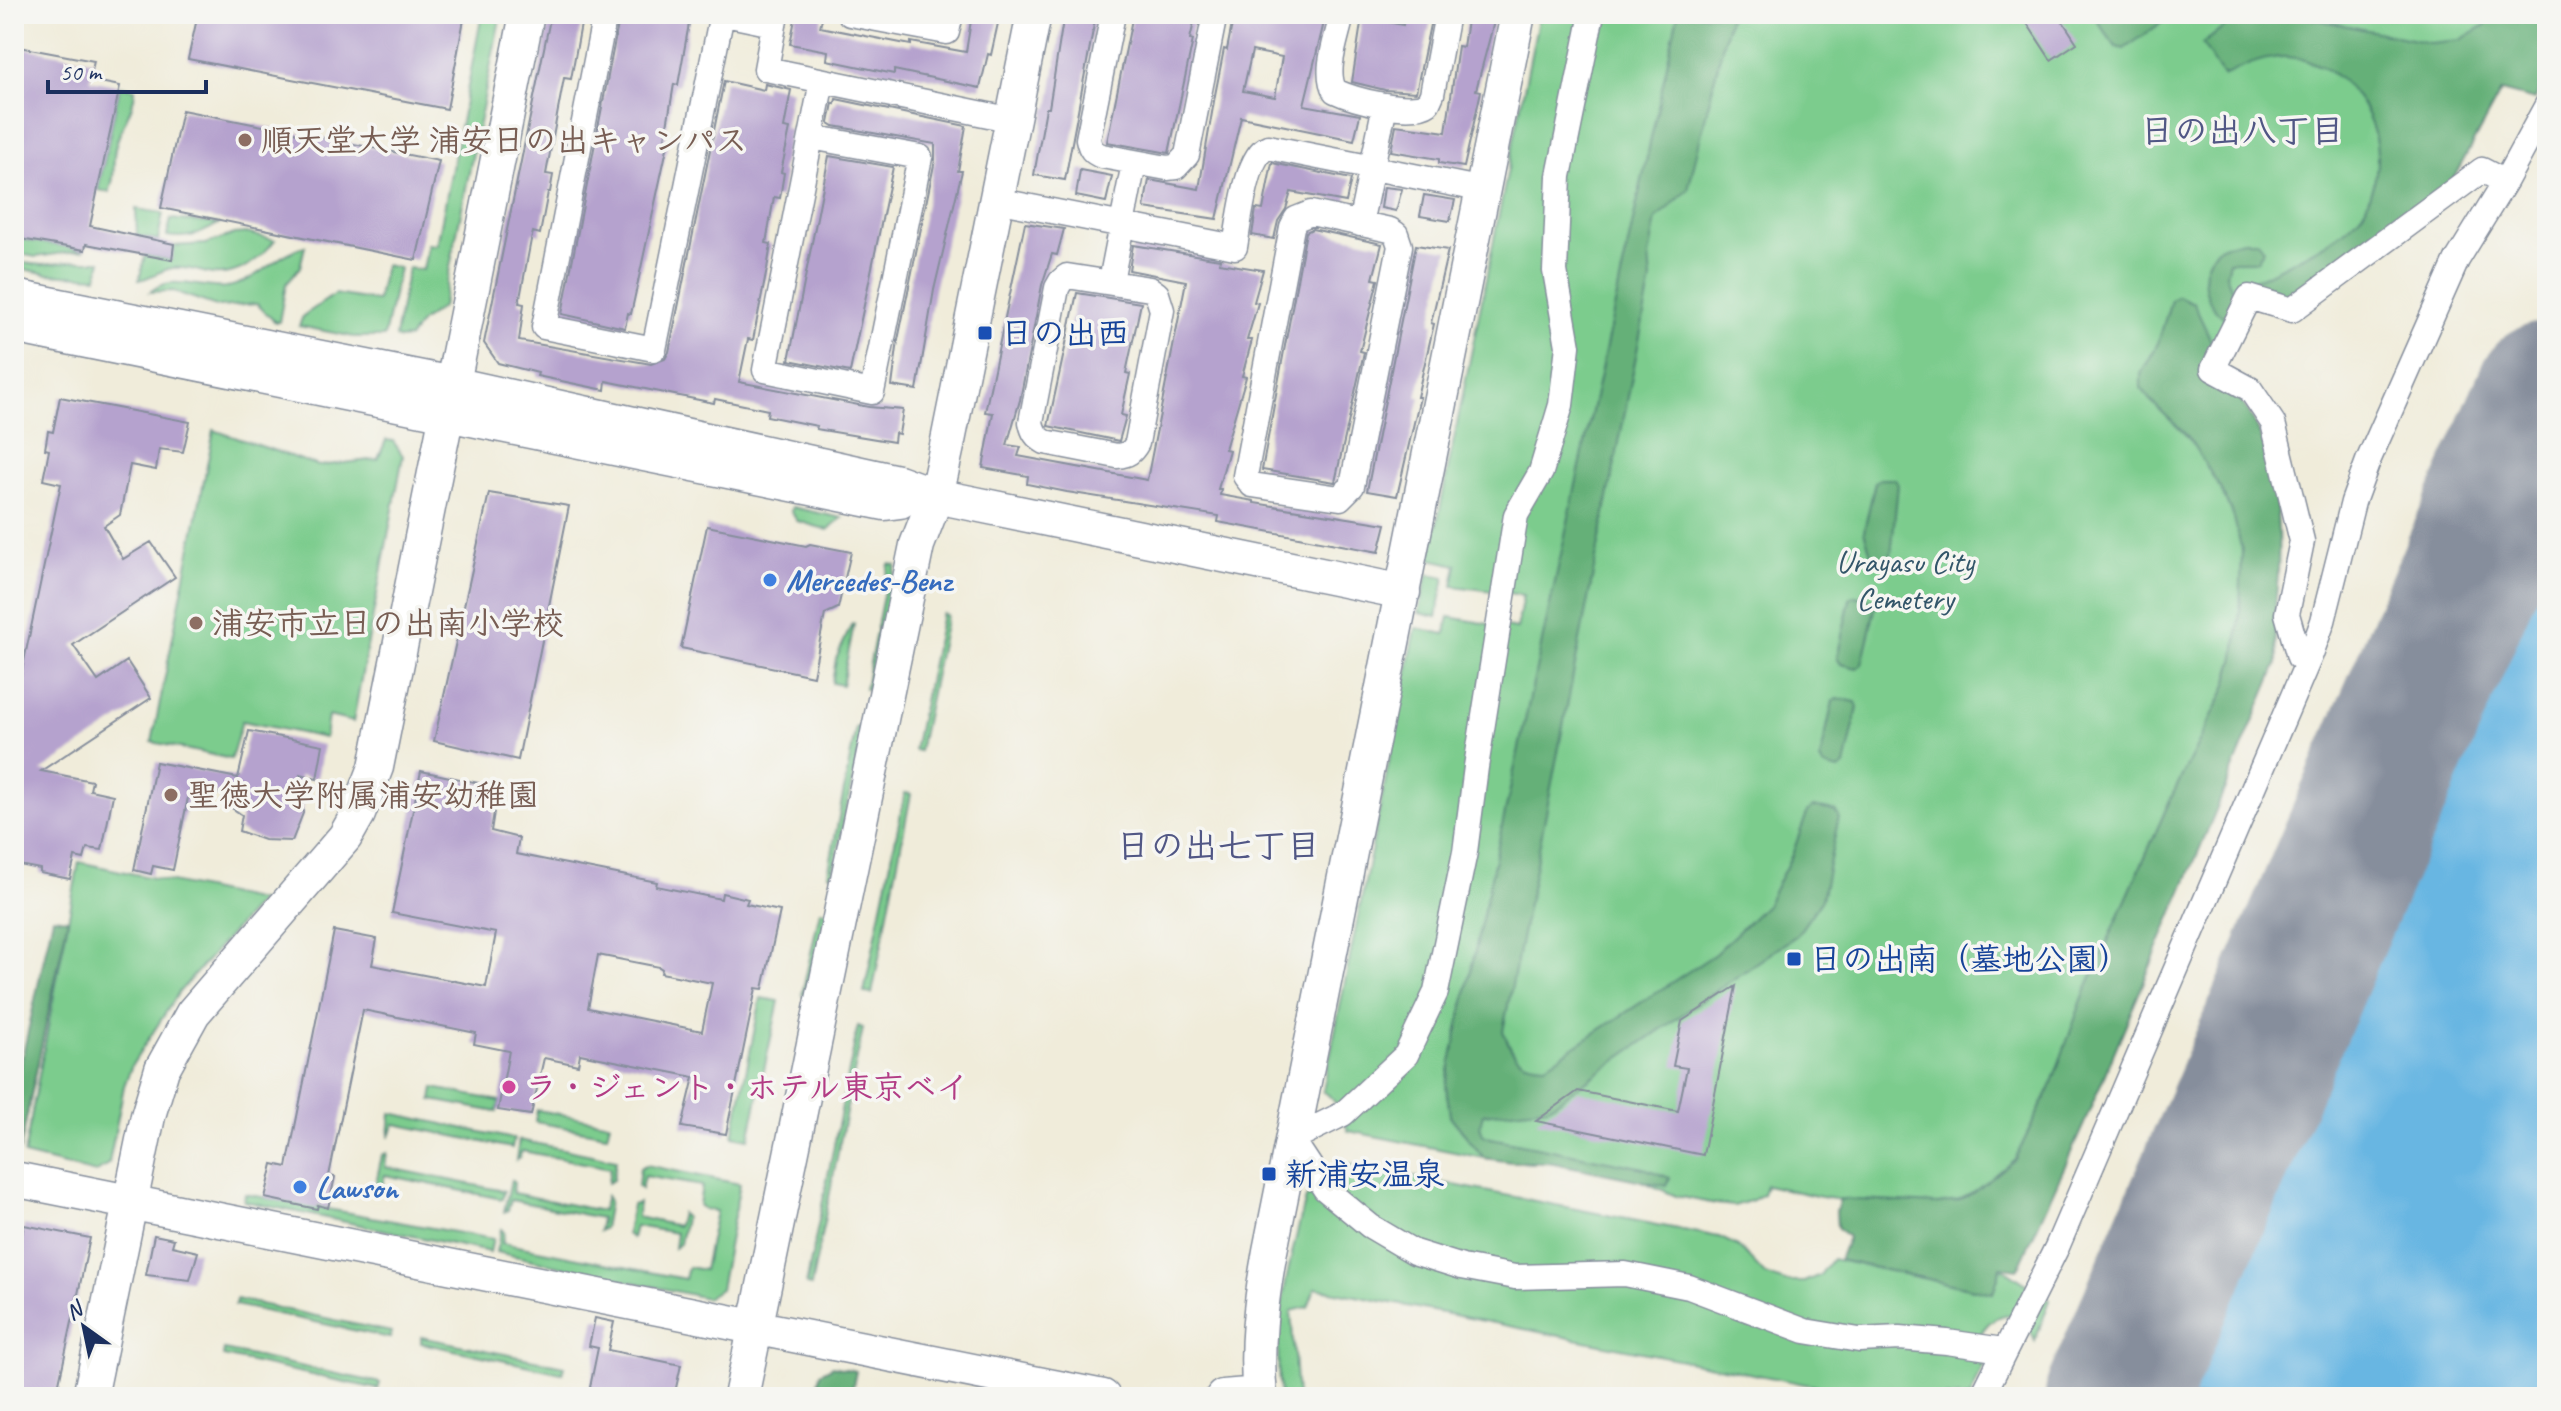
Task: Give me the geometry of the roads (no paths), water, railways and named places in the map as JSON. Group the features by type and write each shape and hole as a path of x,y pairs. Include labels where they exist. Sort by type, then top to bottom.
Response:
{"street":[{"path":"90,1397 154,1091 173,1047 193,1013 345,837 368,791 376,767 527,14"},
{"path":"605,14 544,327 654,349 723,14 774,19 766,69 1013,120"},
{"path":"850,14 947,32 951,14"},
{"path":"741,1397 767,1331 938,551 936,496 1034,14"},
{"path":"1113,14 1088,139 1094,153 1134,163 1176,167 1187,155 1215,14"},
{"path":"1342,14 1330,73 1335,91 1385,105 1417,108 1428,103 1447,14"},
{"path":"1223,1397 1260,1396 1257,1355 1262,1294 1518,14"},
{"path":"1292,1139 1343,1114 1406,1055 1436,992 1465,852 1516,515 1541,472 1561,405 1568,346 1555,271 1559,176 1592,14"},
{"path":"811,137 920,157 872,392 765,370 822,81"},
{"path":"1360,224 1385,105"},
{"path":"1982,1397 2057,1247 2311,654 2323,621 2353,502 2368,461 2457,260 2547,105"},
{"path":"996,200 1235,247 1252,164 1261,149 1277,147 1484,190"},
{"path":"1111,281 1134,163"},
{"path":"2299,657 2287,614 2302,541 2273,423 2250,389 2213,369 2249,297 2292,310 2482,170 2505,182"},
{"path":"1311,213 1360,224 1390,230 1396,234 1400,246 1352,486 1347,494 1333,499 1252,485 1244,469 1292,227 1296,219 1311,213"},
{"path":"1067,276 1111,281 1150,289 1157,294 1162,310 1137,443 1133,451 1117,456 1045,442 1038,438 1031,422 1061,281 1067,276"},
{"path":"14,297 885,503 936,496 1403,592"},
{"path":"14,326 449,398"},
{"path":"1292,1139 1325,1189 1370,1226 1414,1252 1462,1267 1515,1277 1625,1274 1689,1287 1805,1331 1859,1340 1932,1340 2003,1350"},
{"path":"14,1179 1103,1397"},
{"path":"765,1397 767,1331"}],"water":[{"path":"2547,457 2547,1397 2142,1397 2529,499"}],"place":[{"name":"順天堂大学 浦安日の出キャンパス","path":"245,140"},
{"name":"日の出西","path":"985,333"},
{"name":"Mercedes-Benz","path":"770,580"},
{"name":"浦安市立日の出南小学校","path":"196,623"},
{"name":"聖徳大学附属浦安幼稚園","path":"171,795"},
{"name":"日の出南（墓地公園）","path":"1794,959"},
{"name":"ラ・ジェント・ホテル東京ベイ","path":"509,1087"},
{"name":"新浦安温泉","path":"1269,1174"},
{"name":"Lawson","path":"300,1187"}],"district":[{"name":"日の出八丁目","path":"2242,130"},
{"name":"日の出七丁目","path":"1218,845"}],"park label":[{"name":"Urayasu City Cemetery","path":"1905,580"}]}
